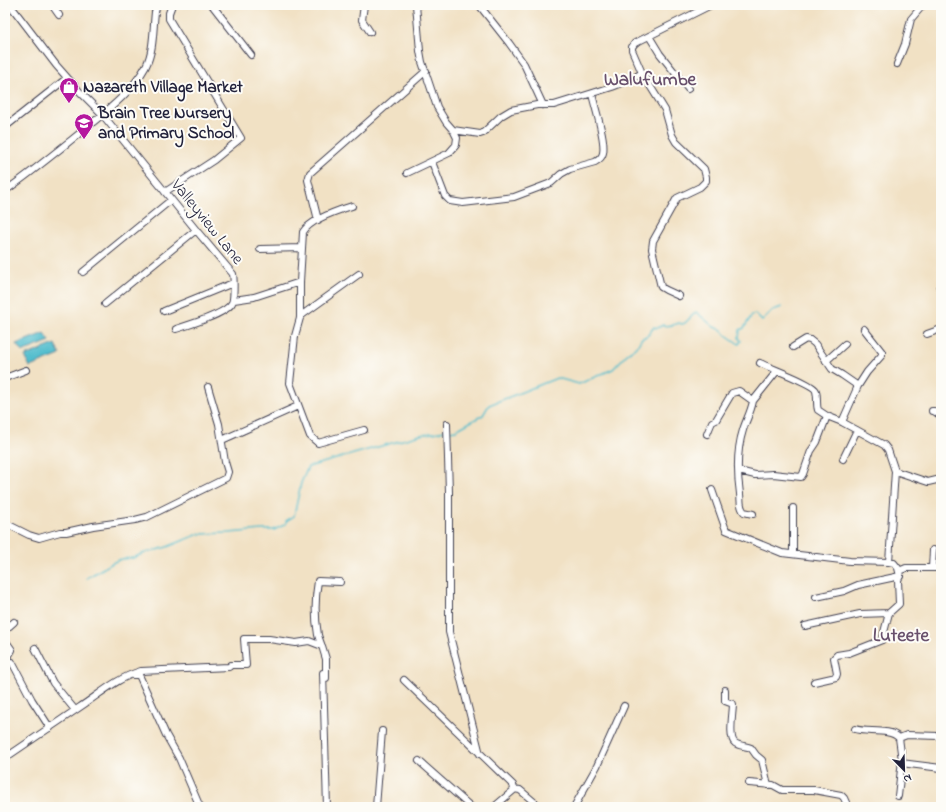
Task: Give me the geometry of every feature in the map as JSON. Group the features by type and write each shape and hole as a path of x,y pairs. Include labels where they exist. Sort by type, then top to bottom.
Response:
{"street":[{"name":"Valleyview Lane","path":"8,5 16,7 67,78 102,114 233,274 234,300"},
{"path":"52,5 59,15"},
{"path":"5,191 53,155 102,114 136,82 146,65 151,49 157,5"},
{"path":"165,192 214,160 241,138 169,19 169,13 172,5"},
{"path":"212,5 251,55"},
{"path":"364,5 362,20 370,32"},
{"path":"407,173 454,150 457,141 453,130 437,107 426,71 420,51 416,5"},
{"path":"479,5 521,60 543,104"},
{"path":"679,296 661,287 652,249 653,242 677,198 700,187 706,181 706,177 704,169 676,142 672,135 665,110 642,73 632,47 635,43 709,5"},
{"path":"897,64 905,44 912,19 923,5"},
{"path":"649,36 660,54 688,89"},
{"path":"318,220 308,180 310,173 426,71"},
{"path":"453,130 480,134 501,116 511,110 543,104 554,105 619,85 642,73"},
{"path":"6,125 67,78"},
{"path":"432,162 445,196 452,202 467,203 486,199 508,198 551,183 565,172 599,160 602,155 604,149 602,136 592,94"},
{"path":"83,272 171,200"},
{"path":"352,206 318,220 303,232 300,282 300,318 295,336 290,383 310,436 318,443 364,430"},
{"path":"105,304 196,230"},
{"path":"260,249 302,248"},
{"path":"300,318 302,315 359,274"},
{"path":"176,329 208,318 228,307 234,300 254,296 300,282"},
{"path":"164,311 233,283"},
{"path":"842,422 858,386 882,353 864,329"},
{"path":"927,334 941,329"},
{"path":"792,347 808,339 815,344 832,369 842,374 858,386"},
{"path":"826,360 845,344"},
{"path":"760,363 804,382 814,388 816,392 818,410 884,445 888,450 893,469 895,471 889,562"},
{"path":"5,378 26,370"},
{"path":"753,514 744,512 740,506 741,501 737,455 753,401 760,390 769,382 777,371"},
{"path":"5,518 6,524 39,538 60,532 147,517 226,478 228,472 219,424 208,387"},
{"path":"707,434 712,422 716,420 732,394 739,391 753,401"},
{"path":"222,440 298,406"},
{"path":"932,411 941,416"},
{"path":"739,471 755,475 773,474 801,477 811,449 817,442 827,416"},
{"path":"447,424 449,492 449,632 480,754"},
{"path":"843,459 857,430"},
{"path":"895,471 928,482 941,479"},
{"path":"712,490 726,530 780,553 850,561 894,563 900,574 898,583 898,605 888,612 860,614 805,626"},
{"path":"793,508 793,554"},
{"path":"932,568 934,550"},
{"path":"816,597 844,591 859,584 900,574 906,568 941,568"},
{"path":"326,678 326,660 318,635 316,602 318,581 340,582"},
{"path":"814,682 836,677 837,674 834,658 837,655 849,653 882,640 888,612"},
{"path":"5,630 14,622"},
{"path":"5,758 129,674 246,665 244,639 269,639 296,643 309,641 322,646"},
{"path":"5,640 12,650 8,656 5,657"},
{"path":"322,646 327,807"},
{"path":"35,648 53,683 75,710"},
{"path":"12,662 32,700 50,728"},
{"path":"140,673 166,735 179,758 200,806 190,807"},
{"path":"404,680 513,785 514,789"},
{"path":"725,690 725,701 733,704 731,730 733,741 751,748 762,760 768,785"},
{"path":"574,807 597,766 624,706"},
{"path":"855,729 861,732 888,732 897,735 901,747 902,763 898,796"},
{"path":"376,807 382,731"},
{"path":"898,738 907,735 940,737"},
{"path":"419,761 471,807"},
{"path":"902,763 941,768"},
{"path":"749,783 773,785 782,790 814,790 841,795 848,807"},
{"path":"494,807 514,789"},
{"path":"514,789 520,790 540,807"}],"water":[{"path":"44,333 50,341 22,352 16,344"},
{"path":"55,344 60,355 30,367 25,356"}],"waterway":[{"path":"449,431 456,430 483,415 489,405 557,378 579,384 613,369 630,351 637,347 641,339 648,335 654,327 657,328 663,325 669,326 685,323 696,312 714,327 722,330 726,335 739,344 741,341 739,338 740,330 744,328 752,315 755,314 762,321 773,310 782,307"},
{"path":"87,578 121,559 133,558 167,547 199,534 274,530 286,524 286,521 294,516 301,483 308,467 420,435 445,431"}],"place":[{"name":"Nazareth Village Market","path":"69,104"},
{"name":"Brain Tree Nursery and Primary School","path":"84,140"}],"district":[{"name":"Walufumbe","path":"650,80"},
{"name":"Luteete","path":"901,636"}]}
